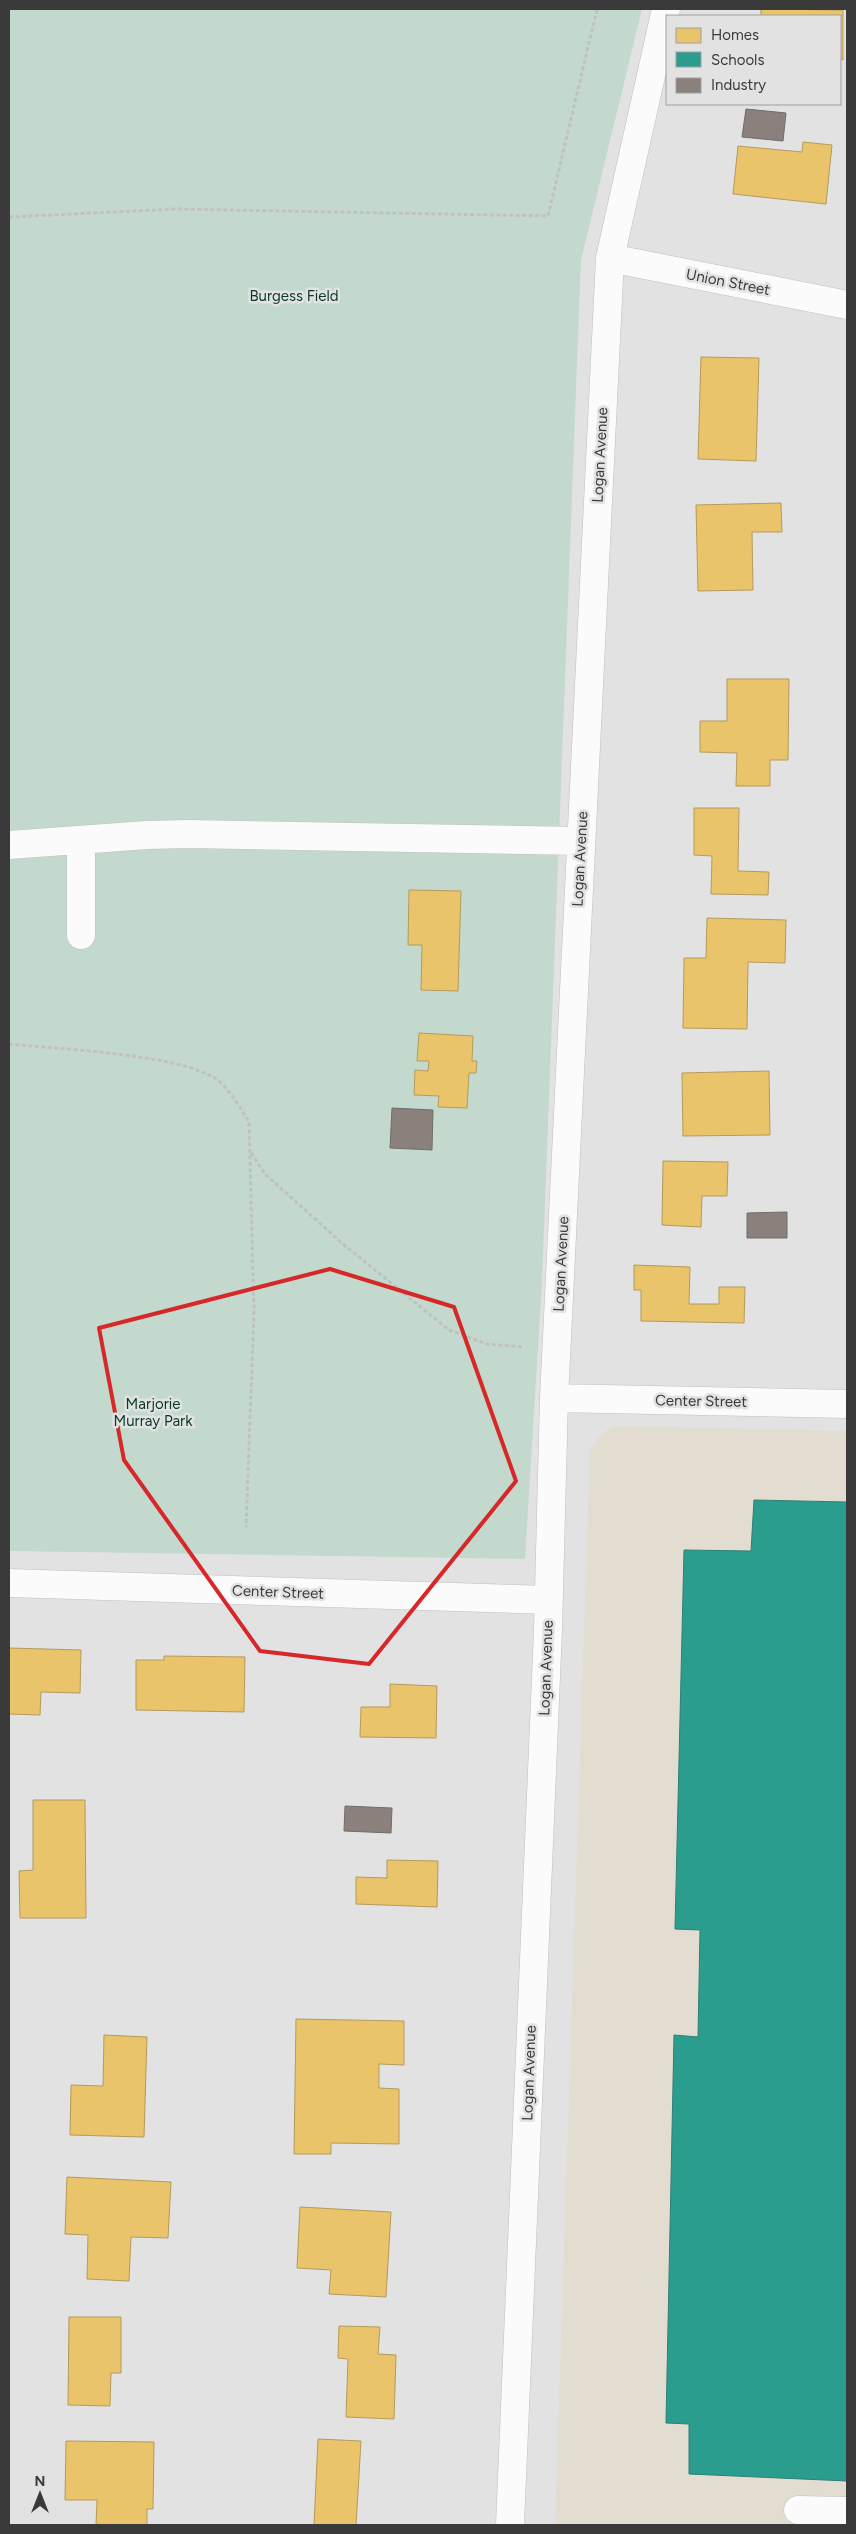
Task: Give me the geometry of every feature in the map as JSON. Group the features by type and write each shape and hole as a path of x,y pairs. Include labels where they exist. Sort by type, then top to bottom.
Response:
{"street":[{"name":"Logan Avenue","path":"510,2525 548,1600 554,1398 610,258 666,9"},
{"name":"Union Street","path":"610,258 847,305"},
{"path":"9,845 189,834 581,841"},
{"path":"81,840 81,935"},
{"name":"Center Street","path":"554,1398 847,1404"},
{"name":"Center Street","path":"9,1583 548,1600"},
{"path":"798,2510 847,2510"}],"path":[{"path":"9,217 176,209 548,216 597,9"},
{"path":"9,1044 137,1058 187,1067 216,1079 236,1101 249,1122 254,1312 246,1527"},
{"path":"251,1153 265,1174 343,1244 449,1330 487,1344 527,1347"}],"highlighted area":[{"path":"330,1269 454,1307 516,1481 369,1664 260,1651 124,1460 99,1328"}],"shaded area":[{"path":"611,1427 847,1431 847,2525 555,2525 590,1450 600,1436"}],"green space":[{"name":"Burgess Field","path":"9,9 642,9 581,260 542,1282 525,1559 9,1551"}],"building: Homes":[{"path":"761,9 843,10 843,60 841,59 841,15 761,15"},
{"path":"803,142 832,145 826,204 733,194 738,146 802,152"},
{"path":"701,357 759,358 756,461 698,459"},
{"path":"781,503 782,532 752,532 753,590 698,591 696,505"},
{"path":"727,679 789,679 788,760 770,760 770,786 736,786 737,753 700,752 700,721 727,721"},
{"path":"694,808 739,808 738,871 769,872 768,895 711,894 712,856 694,855"},
{"path":"409,890 461,891 458,991 421,990 422,945 408,945"},
{"path":"707,918 786,920 785,963 748,962 747,1029 683,1028 684,958 706,958"},
{"path":"419,1033 473,1036 472,1061 477,1061 476,1073 469,1073 467,1108 438,1107 439,1096 414,1095 415,1070 428,1071 429,1061 417,1061"},
{"path":"769,1071 770,1135 683,1136 682,1073"},
{"path":"663,1161 728,1162 727,1196 702,1196 701,1227 662,1225"},
{"path":"634,1265 690,1267 689,1304 719,1304 719,1287 745,1287 744,1323 641,1321 641,1290 634,1290"},
{"path":"9,1648 81,1650 80,1693 41,1692 40,1715 9,1714"},
{"path":"164,1656 245,1657 244,1712 136,1710 136,1660 164,1660"},
{"path":"390,1684 437,1686 436,1738 360,1737 361,1707 390,1707"},
{"path":"33,1800 85,1800 86,1918 20,1918 19,1871 33,1870"},
{"path":"387,1860 438,1861 437,1907 356,1904 356,1877 387,1878"},
{"path":"296,2019 404,2021 404,2065 379,2064 379,2088 399,2089 399,2144 331,2143 331,2154 294,2154"},
{"path":"104,2035 147,2037 144,2137 70,2135 71,2085 103,2086"},
{"path":"67,2177 171,2182 168,2238 131,2237 129,2281 87,2279 88,2235 65,2234"},
{"path":"300,2207 391,2212 386,2297 329,2294 331,2270 297,2268"},
{"path":"69,2317 121,2317 121,2373 111,2373 110,2406 68,2405"},
{"path":"339,2326 380,2327 378,2354 396,2355 394,2419 346,2417 348,2359 338,2358"},
{"path":"318,2439 361,2441 356,2525 314,2525"},
{"path":"66,2441 154,2442 153,2509 147,2509 147,2525 96,2525 97,2500 65,2500"}],"building: Schools":[{"path":"754,1500 847,1502 847,2481 689,2474 689,2424 666,2423 674,2035 698,2037 700,1930 675,1929 684,1550 751,1551"}],"building: Industry":[{"path":"746,109 786,113 783,141 742,137"},
{"path":"392,1108 433,1110 432,1150 390,1148"},
{"path":"787,1212 787,1238 747,1238 747,1213"},
{"path":"345,1806 392,1808 391,1833 344,1831"}],"park label":[{"name":"Marjorie Murray Park","path":"153,1412"}]}
